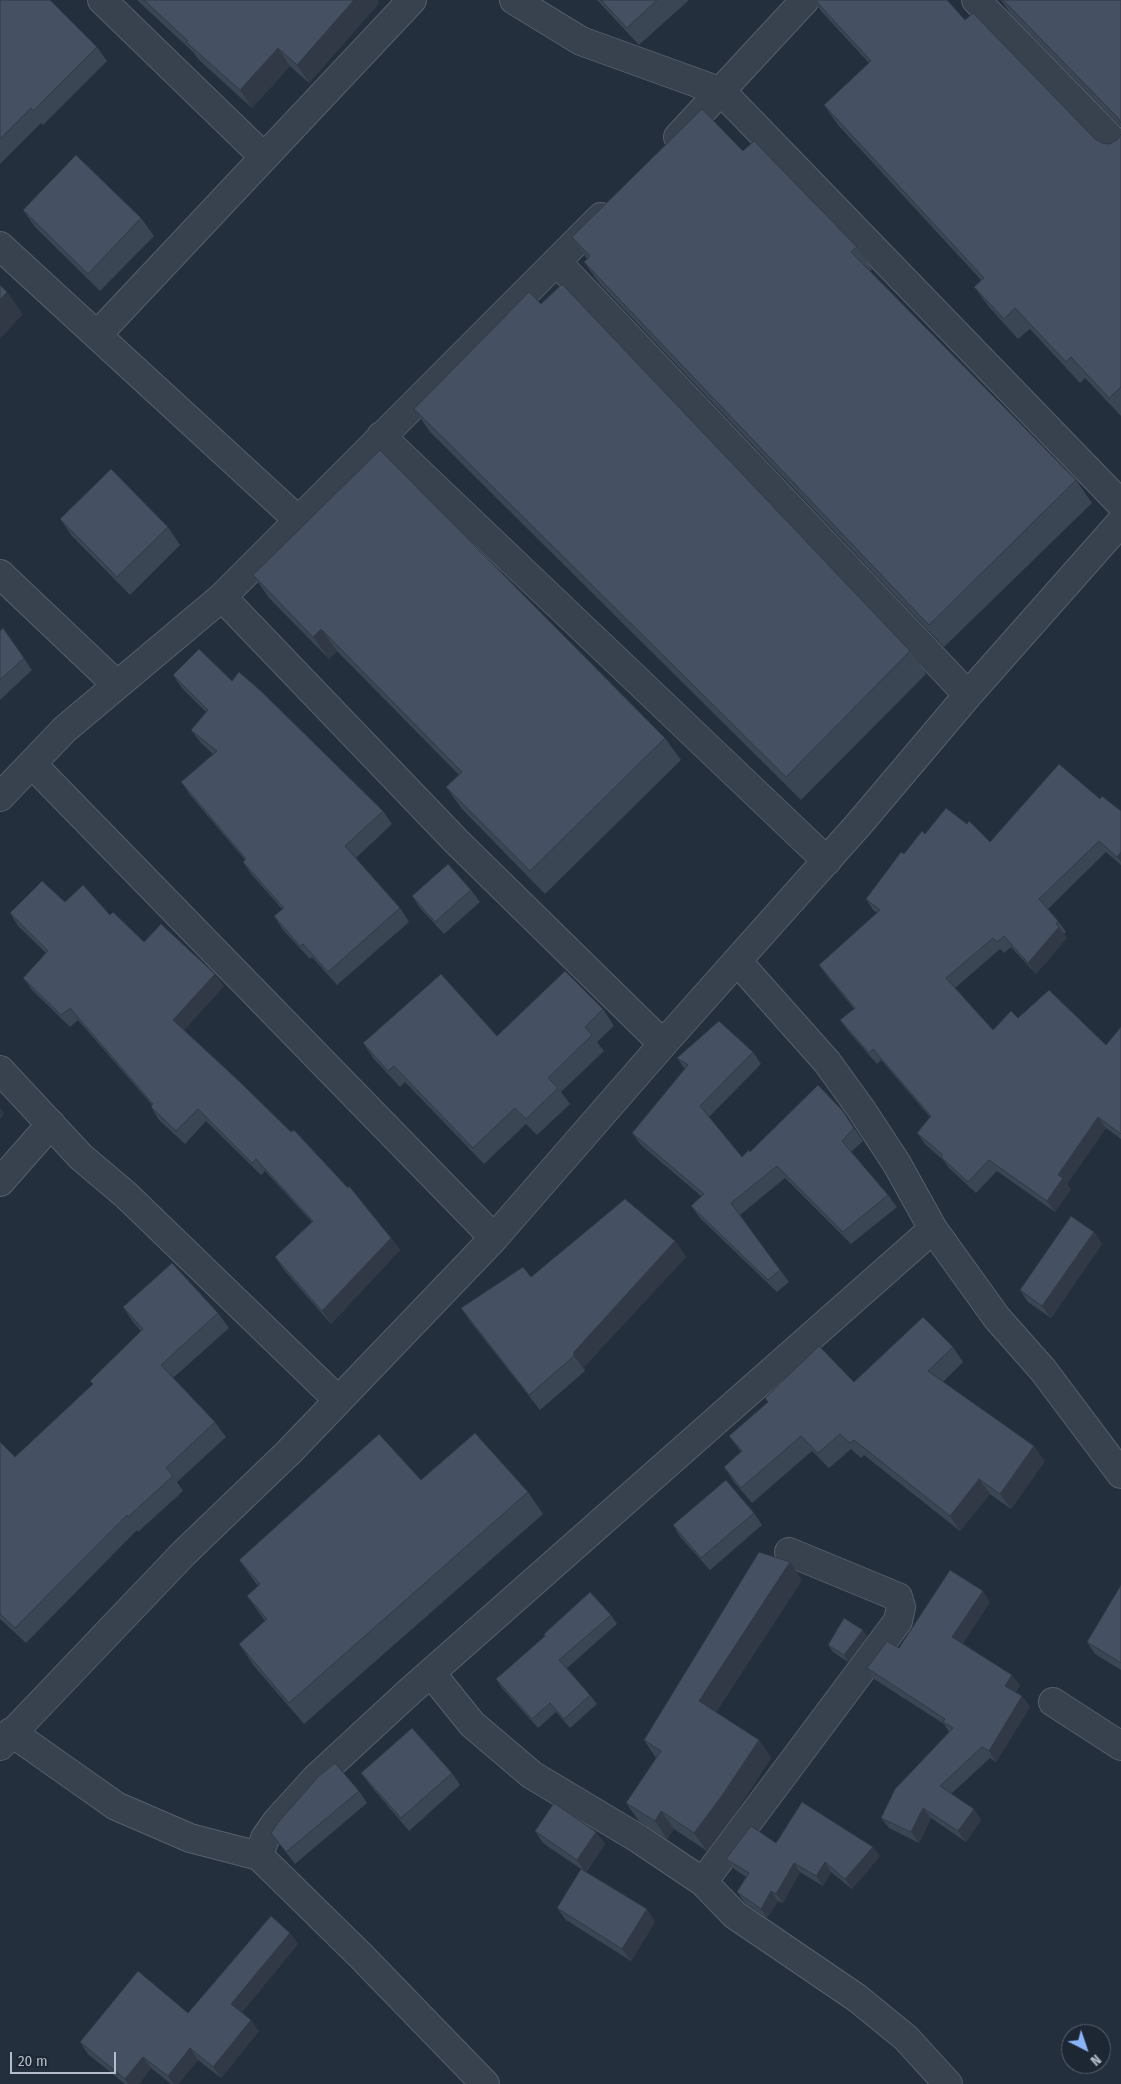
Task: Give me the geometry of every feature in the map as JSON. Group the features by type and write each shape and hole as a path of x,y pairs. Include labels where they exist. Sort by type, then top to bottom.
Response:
{"street":[{"path":"102,0 264,156"},
{"path":"97,335 412,0"},
{"path":"514,0 581,41 722,92 1121,504"},
{"path":"660,156 722,92 805,0"},
{"path":"976,0 1121,149"},
{"path":"0,797 65,729 222,597 381,436 558,262 619,198"},
{"path":"0,246 298,520"},
{"path":"558,262 968,695"},
{"path":"381,436 826,861"},
{"path":"485,2084 362,1956 259,1856 190,1838 116,1806 6,1739 184,1553 289,1452 494,1238 663,1044 738,962 968,695 1121,522"},
{"path":"0,574 118,685"},
{"path":"222,597 457,842 663,1044"},
{"path":"32,764 494,1238"},
{"path":"738,962 827,1062 897,1164 933,1229 997,1318 1043,1370 1121,1474"},
{"path":"0,1070 81,1157 126,1195 338,1400"},
{"path":"0,1182 51,1124"},
{"path":"259,1856 265,1838 277,1821 316,1778 430,1673 933,1229"},
{"path":"703,1882 898,1621 901,1607 898,1597 789,1552"},
{"path":"430,1673 472,1724 532,1775 639,1839 703,1882 736,1914 857,1998 906,2038 948,2084"},
{"path":"1053,1702 1121,1746"}],"building":[{"path":"0,0 50,0 97,47 33,111 31,108 0,139"},
{"path":"144,0 354,0 297,65 278,48 240,90 186,42 188,41"},
{"path":"601,0 657,0 627,28"},
{"path":"815,0 947,0 965,20 973,13 1095,139 1102,143 1110,144 1118,139 1121,134 1121,387 1109,398 1071,357 1066,362 1015,308 1004,319 974,287 984,278 824,105 871,61"},
{"path":"1003,0 1121,0 1121,123 1118,118"},
{"path":"702,109 743,151 754,141 857,247 851,252 1076,480 929,625 584,262 590,256 572,237"},
{"path":"76,155 141,218 88,274 23,210"},
{"path":"562,284 910,651 786,777 414,409 529,292 541,304"},
{"path":"0,285 7,292 0,300"},
{"path":"380,450 665,738 530,871 446,787 462,772 321,629 313,637 253,575"},
{"path":"111,469 168,527 117,577 60,519"},
{"path":"3,628 24,658 0,680 0,631"},
{"path":"199,649 232,681 239,672 262,692 383,811 345,846 400,908 328,972 303,944 300,946 274,916 284,908 243,862 246,859 181,782 217,751 191,730 208,710 173,675"},
{"path":"1059,764 1100,799 1102,796 1121,811 1121,852 1117,857 1099,841 1039,899 1058,921 1056,924 1059,927 1028,963 1004,936 997,942 993,938 946,978 993,1030 1011,1011 1018,1018 1049,990 1106,1045 1121,1027 1121,1134 1098,1117 1058,1175 1063,1178 1047,1201 989,1160 968,1182 941,1157 943,1155 917,1133 931,1116 873,1049 869,1053 840,1020 855,1008 819,965 880,910 866,899 901,852 904,854 922,831 925,834 946,808 967,824 969,821 990,842"},
{"path":"448,864 471,890 435,922 412,896"},
{"path":"42,881 65,902 83,885 110,915 113,912 144,942 161,924 215,974 173,1020 291,1132 294,1130 348,1188 349,1186 391,1238 322,1311 275,1257 313,1221 256,1159 252,1163 198,1109 176,1131 151,1107 153,1104 70,1008 61,1015 23,978 48,951 10,913"},
{"path":"565,971 603,1009 585,1027 592,1035 548,1078 558,1088 526,1119 515,1108 473,1148 394,1066 388,1071 363,1043 441,974 497,1036"},
{"path":"719,1021 753,1052 700,1106 742,1157 749,1150 750,1152 818,1085 842,1110 854,1128 842,1141 888,1195 843,1232 777,1166 731,1203 780,1270 768,1280 691,1206 704,1194 632,1133 688,1065 677,1058"},
{"path":"625,1199 675,1241 574,1352 574,1356 529,1395 461,1308 523,1267 531,1277"},
{"path":"1071,1216 1094,1232 1042,1306 1020,1290"},
{"path":"172,1263 218,1313 161,1365 215,1422 166,1468 173,1476 128,1517 127,1515 15,1628 0,1614 0,1442 15,1457 93,1384 90,1381 143,1329 123,1307"},
{"path":"923,1317 953,1347 928,1371 1034,1446 1000,1494 979,1479 950,1516 854,1440 850,1443 840,1434 818,1453 801,1436 741,1488 724,1467 742,1451 729,1436 768,1402 765,1398 819,1346 854,1382"},
{"path":"475,1433 528,1492 289,1703 239,1644 267,1619 247,1596 260,1584 239,1560 379,1434 421,1480"},
{"path":"726,1480 754,1513 701,1558 673,1525"},
{"path":"759,1552 790,1562 699,1701 759,1740 721,1797 694,1833 661,1811 655,1821 626,1803 661,1751 644,1740"},
{"path":"950,1570 983,1591 952,1637 1012,1675 1005,1686 1022,1696 989,1751 982,1747 940,1786 974,1809 958,1831 923,1808 911,1832 881,1818 895,1789 953,1728 943,1722 945,1719 867,1668 887,1641 899,1648"},
{"path":"1121,1585 1121,1663 1087,1642"},
{"path":"590,1592 611,1615 559,1660 590,1695 564,1719 550,1703 532,1719 496,1679 545,1636 544,1634"},
{"path":"844,1618 863,1630 844,1655 828,1645"},
{"path":"412,1728 452,1773 401,1818 361,1773"},
{"path":"335,1763 359,1791 286,1852 271,1833 319,1776"},
{"path":"802,1802 873,1847 845,1879 825,1862 816,1876 794,1863 776,1894 771,1891 761,1909 737,1892 749,1873 726,1859 751,1826 776,1843"},
{"path":"554,1803 596,1832 577,1860 535,1831"},
{"path":"581,1869 647,1909 622,1949 557,1908"},
{"path":"271,1916 290,1933 231,2004 251,2020 213,2067 190,2048 168,2076 143,2057 125,2079 80,2042 138,1971 188,2013"}]}
